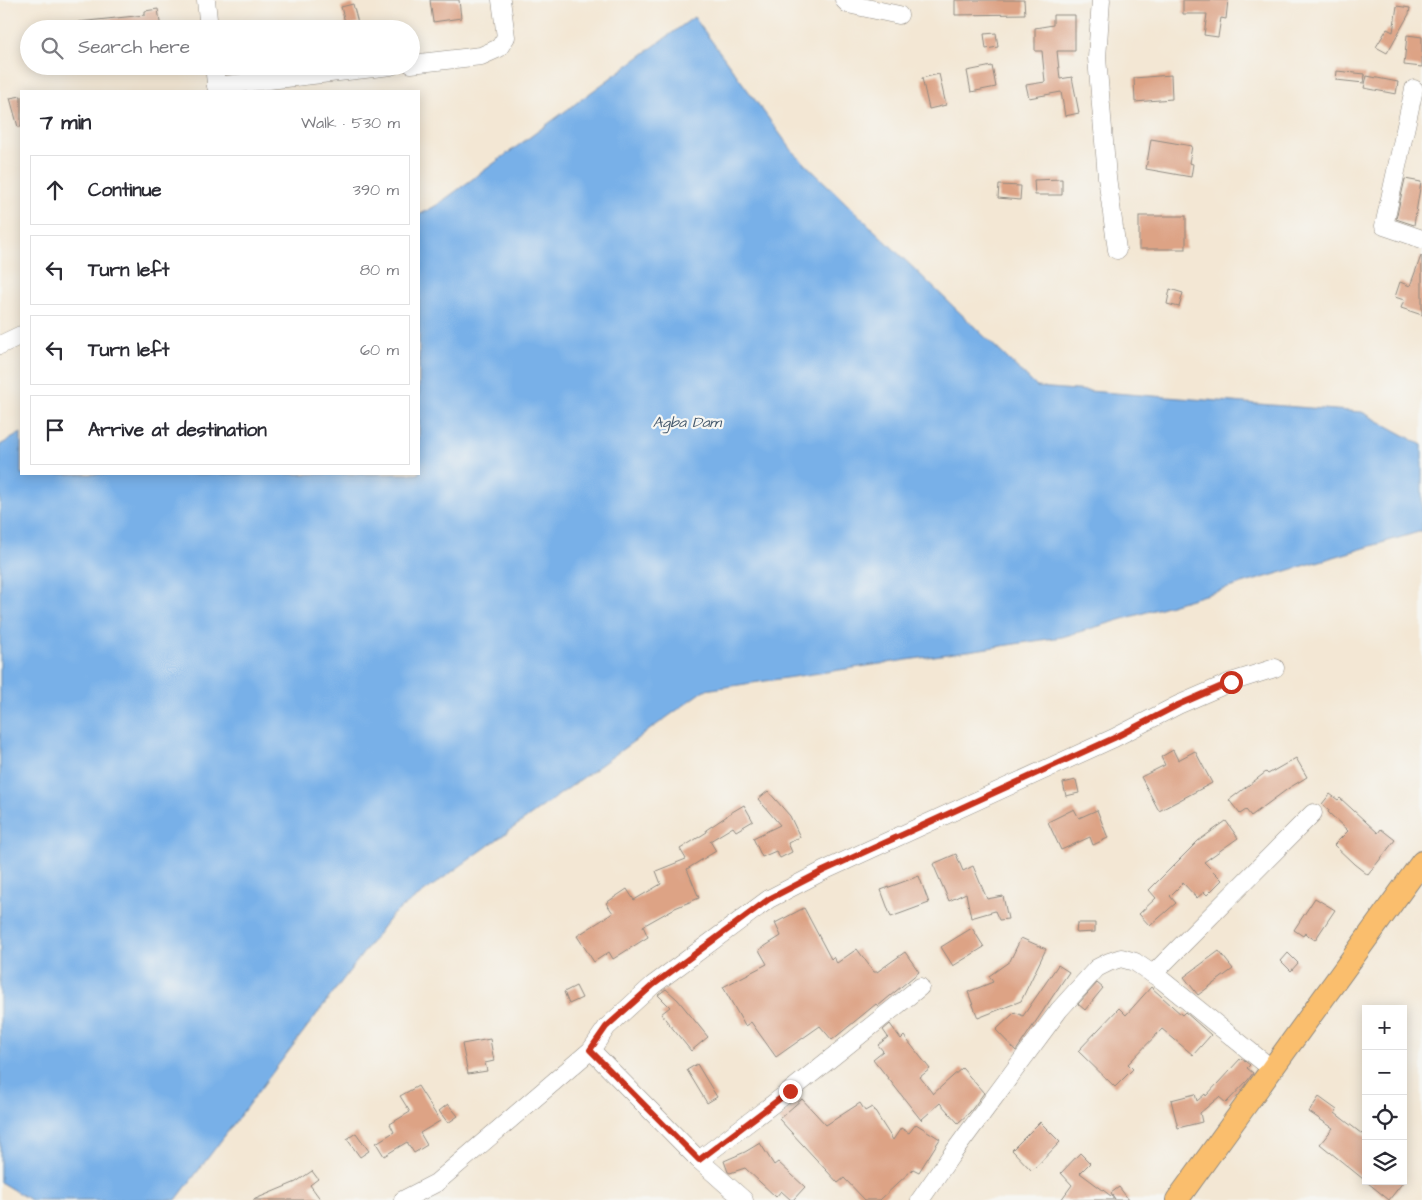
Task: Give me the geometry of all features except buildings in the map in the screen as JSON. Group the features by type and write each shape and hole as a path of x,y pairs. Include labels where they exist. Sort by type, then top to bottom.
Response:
{"main road":[{"path":"1176,1200 1422,862"}],"street":[{"path":"206,0 208,20"},
{"path":"420,63 481,56 499,48 506,37 501,0"},
{"path":"844,0 848,4 899,15"},
{"path":"1101,0 1097,58 1107,177 1117,250"},
{"path":"215,75 217,89 323,75"},
{"path":"1414,89 1384,226 1422,239"},
{"path":"0,345 20,335"},
{"path":"403,1200 436,1183 590,1050 606,1027 653,985 769,899 832,867 1114,738 1178,705 1231,682 1275,668"},
{"path":"1153,974 1313,813"},
{"path":"920,1200 1059,1010 1098,968 1121,958 1135,962 1153,974 1272,1069"},
{"path":"699,1160 790,1091 920,987"},
{"path":"590,1050 699,1160 744,1200"}],"water":[{"name":"Agba Dam","path":"694,17 794,153 1037,387 1362,412 1422,445 1422,531 1062,637 705,690 392,915 176,1200 30,1200 0,1182 0,445 20,434 20,475 420,475 420,214 437,205"}],"route":[{"path":"790,1091 699,1160 590,1050 606,1027 653,985 769,899 823,871 1114,738 1178,705 1231,682"}]}
